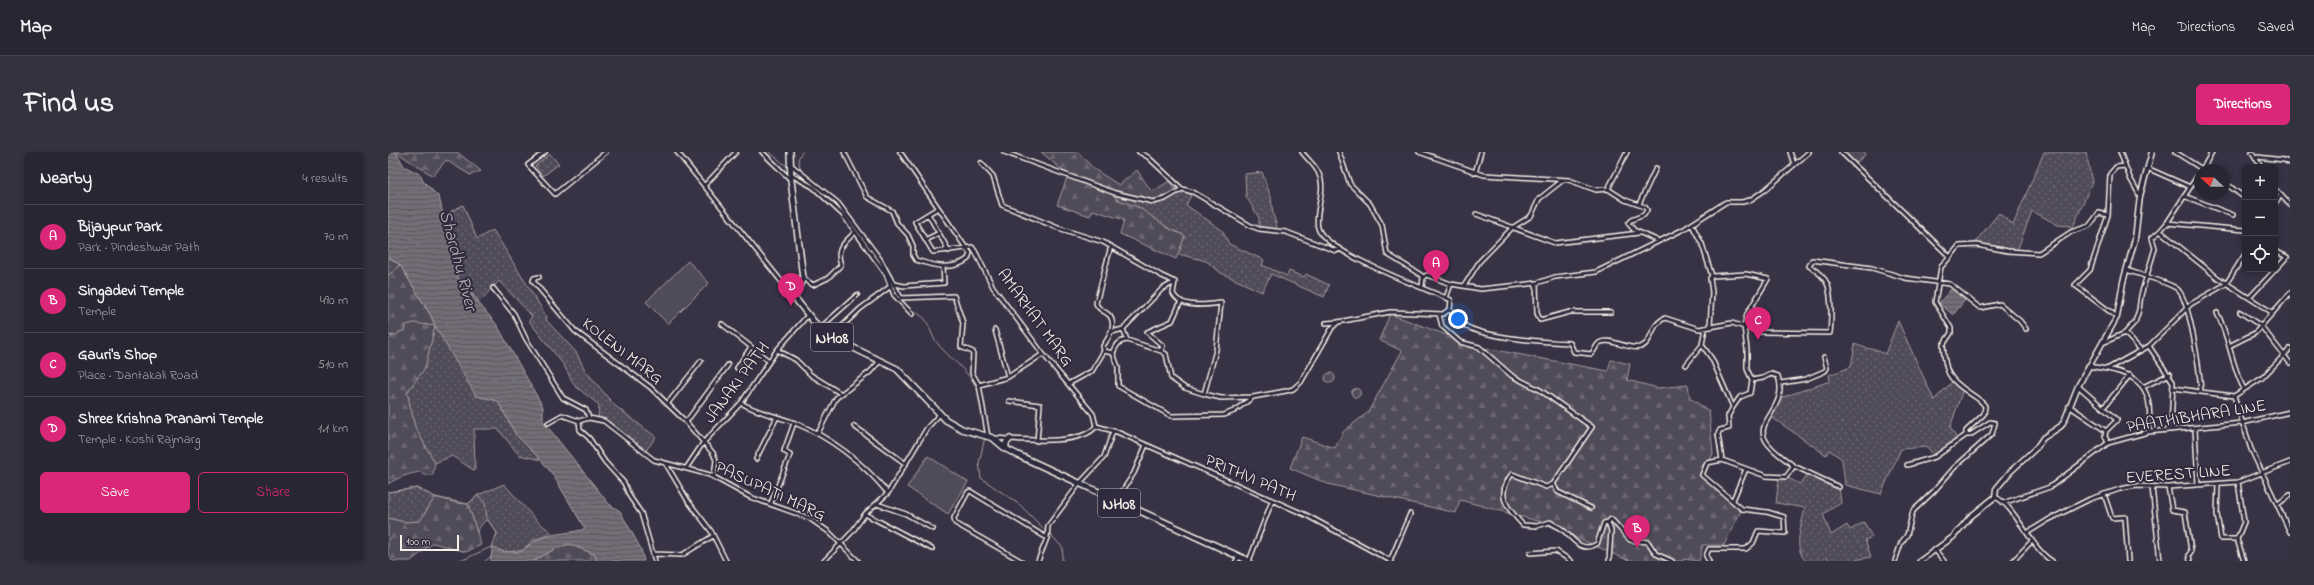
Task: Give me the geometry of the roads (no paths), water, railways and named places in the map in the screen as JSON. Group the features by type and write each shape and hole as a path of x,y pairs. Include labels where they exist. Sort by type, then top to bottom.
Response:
{"main road":[{"path":"790,152 791,176 803,278 794,297"},
{"name":"NH08","path":"794,297 820,328 831,337 897,369 939,415 958,427 988,437 1006,449 1079,484 1237,559 1249,561"},
{"path":"1006,449 1005,445 1010,439"}],"street":[{"path":"545,152 528,165 555,194 606,152"},
{"path":"677,152 794,297"},
{"path":"704,186 736,152"},
{"path":"762,152 791,176 805,181 824,195 843,215 879,263 902,305 912,314"},
{"path":"844,152 867,197 892,211 897,223 908,235 913,246 913,256 916,260 943,267 960,265 968,259 970,253 966,248 933,252 915,222 938,208"},
{"name":"AMARHAT MARG","path":"900,152 966,248 972,247 975,251 993,287 1043,354 1093,414 1096,426"},
{"path":"1004,152 1116,193 1153,202 1165,199 1182,189"},
{"path":"1139,152 1148,157 1182,189 1194,192 1215,206 1259,229 1286,232 1336,251 1340,249"},
{"path":"1302,152 1319,173 1322,182 1317,223 1319,230 1326,241 1378,269 1451,300 1450,309 1446,313 1390,312 1326,323"},
{"path":"1339,152 1350,184 1370,204 1382,225 1387,254 1423,277 1427,275 1452,284 1481,289 1536,283 1555,277 1596,272 1692,225 1726,202 1742,202 1750,200 1765,190 1809,152"},
{"path":"1419,152 1475,173 1505,177 1574,181 1596,190 1608,189 1625,200 1639,204 1647,210 1644,215 1631,220 1628,223 1630,227 1639,233 1659,241"},
{"path":"1431,157 1434,152"},
{"path":"1475,173 1481,152"},
{"path":"1608,189 1627,152"},
{"path":"1790,152 1794,164"},
{"path":"1841,152 1950,257"},
{"path":"2120,152 2125,166 2140,196"},
{"path":"1920,561 1936,551 1994,497 1996,489 2010,472 2037,447 2043,438 2060,426 2088,366 2105,342 2117,318 2120,293 2135,239 2140,196 2152,152"},
{"path":"2175,152 2194,165"},
{"path":"2205,164 2212,152"},
{"path":"2252,152 2257,157 2260,164"},
{"path":"2257,157 2284,160 2290,163"},
{"path":"981,163 993,176 1002,205 1058,228 1111,246 1175,282"},
{"path":"791,166 838,203 880,259 892,286 901,298 954,296 963,323 961,347 973,352 972,372 979,385 988,437 1056,440 1080,435 1094,430 1096,426"},
{"path":"2117,318 2075,285 2090,270 2096,248 2102,236 2108,215 2110,174 2116,166 2125,166"},
{"path":"1639,204 1656,168"},
{"path":"2147,168 2190,187"},
{"path":"1464,286 1479,262 1512,228 1531,216 1539,199 1564,180"},
{"path":"2105,342 2125,333 2135,322 2155,248 2152,238 2167,223 2194,181"},
{"path":"2230,187 2242,196"},
{"path":"2278,192 2290,205"},
{"path":"2277,200 2281,195"},
{"path":"2184,196 2233,215"},
{"path":"1966,435 1966,432 1984,414 1985,406 1982,401 1963,389 1947,374 1943,345 1951,333 1951,328 1934,302 1941,267 1958,246 1977,245 2008,251 2039,253 2071,232 2089,226 2099,213 2108,215"},
{"path":"928,214 949,251"},
{"path":"1476,214 1555,243 1626,236 1639,233"},
{"path":"2167,223 2242,230"},
{"path":"1692,225 1702,244 1712,276 1710,278 1712,292 1710,326"},
{"path":"2160,230 2226,284 2250,297 2272,313"},
{"path":"803,278 813,285 828,278 841,265 838,255 840,248 855,232"},
{"path":"925,240 939,233"},
{"path":"1068,384 1092,371 1104,351 1103,346 1112,332 1110,316 1097,308 1096,303 1111,246"},
{"path":"2250,297 2289,258 2278,252"},
{"path":"2107,369 2140,349 2149,346 2187,308 2226,284 2242,259"},
{"path":"1450,309 1458,320 1474,330 1542,342 1570,342 1574,352 1581,354 1591,354 1598,344 1607,342 1633,348 1641,347 1648,340 1654,326 1665,318 1691,327 1705,328 1732,323 1760,332 1830,332 1829,285 1821,273 1809,266 1812,260 1872,268 1905,278 1950,284 1980,308 2000,304 2020,321 2026,329"},
{"path":"831,337 860,309 892,286 944,282 943,267"},
{"path":"2127,270 2178,289 2187,308 2199,366 2202,392"},
{"path":"1712,276 1746,274 1768,279 1768,282 1752,305 1744,326 1747,350 1747,369 1752,380 1750,393 1740,397 1728,416 1729,428 1720,430 1718,434 1722,460"},
{"name":"KOLENI MARG","path":"540,277 534,278 534,281 576,330 668,403 686,422 716,460 714,477"},
{"path":"1422,287 1423,277"},
{"path":"1175,282 1173,293 1181,301 1193,304 1221,303 1216,350 1204,394"},
{"path":"1112,332 1122,329 1162,289 1175,282"},
{"path":"1536,283 1537,313 1540,320 1570,312 1611,312"},
{"path":"1446,298 1452,284"},
{"path":"493,288 514,314 526,338 563,398 586,410 589,418"},
{"path":"2230,346 2247,338 2261,326 2290,293"},
{"path":"820,328 857,295"},
{"path":"1161,350 1163,346 1160,342 1147,332 1172,321 1181,301"},
{"path":"2240,312 2261,326 2290,363"},
{"path":"2217,313 2230,346 2235,373 2244,389"},
{"path":"1439,314 1442,326 1460,342 1479,348 1512,376 1540,390 1592,427 1553,484 1546,487 1512,474 1503,489 1504,499 1523,525 1537,526 1550,522 1563,530 1579,546 1590,548 1597,544 1604,523 1611,519 1630,540 1648,542 1651,550 1656,554 1672,561"},
{"name":"JANAKI PATH","path":"687,467 703,443 741,403 777,350 808,315"},
{"path":"1253,397 1234,411 1224,415 1171,416 1118,386 1118,367 1113,353 1116,346 1121,341 1127,340 1161,350 1166,354 1171,378 1185,388 1221,398 1253,397 1293,389 1301,382 1332,328 1338,322"},
{"path":"722,324 769,361"},
{"path":"1686,365 1702,345 1705,328"},
{"path":"1122,329 1127,340"},
{"path":"995,330 1008,377"},
{"path":"2125,333 2140,349"},
{"path":"1702,345 1712,359 1733,407"},
{"path":"2149,346 2170,374 2174,388 2171,430"},
{"path":"737,368 751,347"},
{"path":"2174,388 2234,396 2262,378 2290,349"},
{"path":"777,350 796,360 811,375 840,393"},
{"path":"1104,351 1113,353"},
{"path":"979,385 1008,377 1043,354"},
{"path":"1781,383 1806,379 1825,371 1827,368 1824,357"},
{"path":"668,403 701,361"},
{"path":"818,433 830,407 840,393 870,372 880,361"},
{"path":"686,422 728,365"},
{"path":"2088,366 2130,375 2143,387 2151,412 2148,432"},
{"path":"1752,380 1776,374 1781,383 1780,398 1763,426 1762,433 1766,442 1794,466 1839,487"},
{"path":"2143,387 2170,374"},
{"path":"2103,408 2130,375"},
{"path":"2078,386 2117,420 2106,431 2105,436 2108,443"},
{"path":"2234,396 2251,449 2264,473 2290,532"},
{"path":"1009,401 1040,404 1037,440"},
{"path":"741,403 754,411 777,417 818,433 867,469 888,493"},
{"path":"2069,406 2106,431"},
{"name":"PAATHIBHARA LINE","path":"2003,503 2050,487 2108,443 2148,432 2195,429 2242,423 2290,412"},
{"path":"824,561 865,514 888,493 927,428 939,415"},
{"path":"548,423 557,416 565,416 579,421 589,418 610,424 644,453 666,464 688,501 708,526 726,561"},
{"path":"756,459 777,417"},
{"path":"579,421 580,430 589,438 605,462 624,483 630,497 641,513 655,561"},
{"path":"1895,561 1901,543 1907,535 1913,511 1934,492 1954,468 1992,434 1995,423 1990,422 1970,435 1966,435 1935,457 1907,465"},
{"path":"771,503 790,455 784,451 794,423"},
{"path":"854,426 906,464"},
{"name":"PRITHVI PATH","path":"1096,426 1113,431 1146,445 1327,525 1391,561"},
{"path":"2195,429 2198,485"},
{"path":"1038,561 1051,521 1079,484 1104,457 1113,431"},
{"path":"1116,501 1134,473 1146,445"},
{"path":"1708,561 1706,556 1709,549 1746,549 1753,543 1758,531 1785,533 1784,518 1767,512 1742,509 1702,475 1707,463 1722,460 1766,476 1779,478 1789,474 1794,466"},
{"name":"EVEREST LINE","path":"2027,533 2048,520 2104,494 2136,486 2168,487 2238,482 2290,462"},
{"name":"PASUPATI MARG","path":"666,464 687,467 714,477 750,497 771,503 816,522 858,561"},
{"path":"1733,500 1746,469"},
{"path":"2238,482 2244,522 2237,539 2244,561"},
{"path":"1553,484 1558,492 1591,508"},
{"path":"2218,484 2217,514 2221,539 2237,539"},
{"path":"2152,487 2160,561"},
{"path":"2168,487 2172,510 2185,512 2191,551 2189,555 2190,561"},
{"path":"1021,561 955,523 954,518 968,492 970,491 1047,537"},
{"path":"2104,494 2112,518 2125,517 2128,561"},
{"path":"2278,504 2290,496"},
{"path":"1994,497 2003,503 2032,541 2052,561"},
{"path":"1249,561 1272,501"},
{"path":"877,504 906,514 933,529"},
{"path":"865,514 932,549"},
{"path":"1391,561 1410,514"},
{"path":"1608,522 1611,531 1609,561"},
{"path":"653,554 682,555 713,536"},
{"path":"2013,561 2032,541"},
{"path":"1530,553 1556,551 1571,561"},
{"path":"1936,551 1944,561"}],"waterway":[{"path":"769,152 789,168"},
{"path":"802,152 798,159 801,171 810,179"},
{"path":"793,171 803,176"},
{"path":"831,200 841,211"},
{"path":"856,231 875,255"},
{"path":"894,287 898,297"},
{"path":"908,308 921,315 926,320 935,340 973,381 980,398"},
{"path":"388,336 397,335 399,332 404,331 406,325 414,323 435,326"},
{"path":"982,411 985,434"},
{"path":"985,437 979,463 981,478 1020,505 1046,531"},
{"path":"388,492 417,488 435,497 457,503 468,504 478,495 485,503 487,519 497,533 492,547"},
{"path":"1049,533 1063,548 1062,561"},
{"path":"453,561 465,559 491,547"},
{"path":"485,561 491,557"}],"place":[{"name":"Bijaypur Park","path":"1436,283"},
{"name":"Shree Krishna Pranami Temple","path":"791,306"},
{"name":"Gauri's Shop","path":"1758,340"},
{"name":"Singadevi Temple","path":"1637,548"}],"water label":[{"name":"Shardhu River","path":"459,260"}]}
